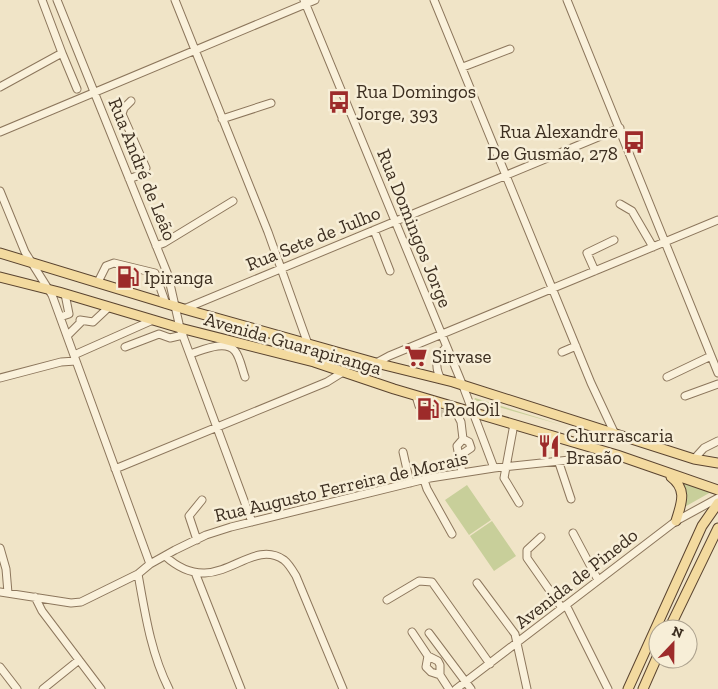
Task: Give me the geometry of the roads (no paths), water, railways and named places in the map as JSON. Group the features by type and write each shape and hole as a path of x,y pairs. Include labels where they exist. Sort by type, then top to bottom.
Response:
{"main road":[{"name":"Avenida Guarapiranga","path":"0,253 166,304 376,363 441,379 694,458 718,462"},
{"name":"Avenida Guarapiranga","path":"0,277 153,320 182,331 288,355 456,409 472,412 617,455 667,474 718,490"},
{"path":"667,474 679,483 682,491 676,521"},
{"path":"628,689 702,526 718,502"},
{"path":"675,619 718,528"},
{"path":"643,689 652,669"}],"street":[{"path":"42,0 77,89"},
{"name":"Rua André de Leão","path":"57,0 180,308 182,331 252,522"},
{"path":"175,0 281,268 308,344"},
{"path":"0,132 195,51 305,2 315,0"},
{"path":"434,0 508,175 576,346 614,432"},
{"path":"567,0 718,372"},
{"name":"Rua Domingos Jorge","path":"305,2 463,386 494,468"},
{"path":"463,67 510,49"},
{"path":"0,87 62,53"},
{"path":"129,179 142,174 146,168 122,114 124,108 131,101"},
{"path":"222,119 270,103"},
{"name":"Rua Sete de Julho","path":"180,308 620,128"},
{"path":"0,192 30,262 50,290 150,564"},
{"path":"156,246 233,201"},
{"path":"620,204 632,212 653,247"},
{"path":"376,363 553,287 718,220"},
{"path":"374,230 390,271"},
{"path":"595,271 587,253 614,240"},
{"path":"98,282 106,266 117,262 154,273"},
{"path":"154,273 163,263"},
{"path":"154,273 166,304"},
{"path":"60,317 69,314 65,294"},
{"path":"67,336 81,320 93,322 109,307"},
{"path":"0,378 75,358 153,320"},
{"path":"125,347 159,334 170,338 182,331"},
{"path":"190,354 217,346 231,348 235,351 245,376"},
{"path":"562,352 576,346"},
{"path":"441,379 436,364 440,354 446,347"},
{"path":"667,377 711,356"},
{"path":"115,469 327,382 343,372"},
{"path":"685,396 718,384"},
{"path":"416,396 418,406"},
{"path":"447,415 456,409 461,422 463,439 457,446 462,473"},
{"path":"514,424 504,478 519,504"},
{"path":"459,456 470,448 469,442 463,439"},
{"path":"694,458 704,448 718,441"},
{"path":"403,452 410,483"},
{"name":"Rua Augusto Ferreira de Morais","path":"0,592 71,603 81,602 138,574 150,564 196,540 252,522 410,483 462,473 617,455"},
{"path":"559,462 571,499"},
{"path":"424,480 452,534"},
{"name":"Avenida de Pinedo","path":"456,689 676,521 718,498"},
{"path":"196,540 189,516 202,500"},
{"path":"573,533 598,580"},
{"path":"541,537 526,550 527,558 564,606 608,689"},
{"path":"0,548 6,569 8,593"},
{"path":"165,556 173,563 196,574 210,574 267,554 284,560 296,576 342,689"},
{"path":"138,574 149,628 163,677 169,689"},
{"path":"196,574 241,689"},
{"path":"387,600 419,581 432,582 490,664"},
{"path":"477,583 515,634 527,689"},
{"path":"35,597 101,689"},
{"path":"412,632 428,656 438,661 440,674 449,689"},
{"path":"429,633 471,689"},
{"path":"428,656 426,666 431,672 440,674"},
{"path":"43,689 79,660"},
{"path":"0,667 17,689"}],"tunnel":[{"path":"419,406 447,415"}],"place":[{"name":"Rua Domingos Jorge, 393","path":"339,102"},
{"name":"Rua Alexandre De Gusmão, 278","path":"634,142"},
{"name":"Ipiranga","path":"128,277"},
{"name":"Sirvase","path":"416,356"},
{"name":"RodOil","path":"428,409"},
{"name":"Churrascaria Brasão","path":"549,446"}]}
